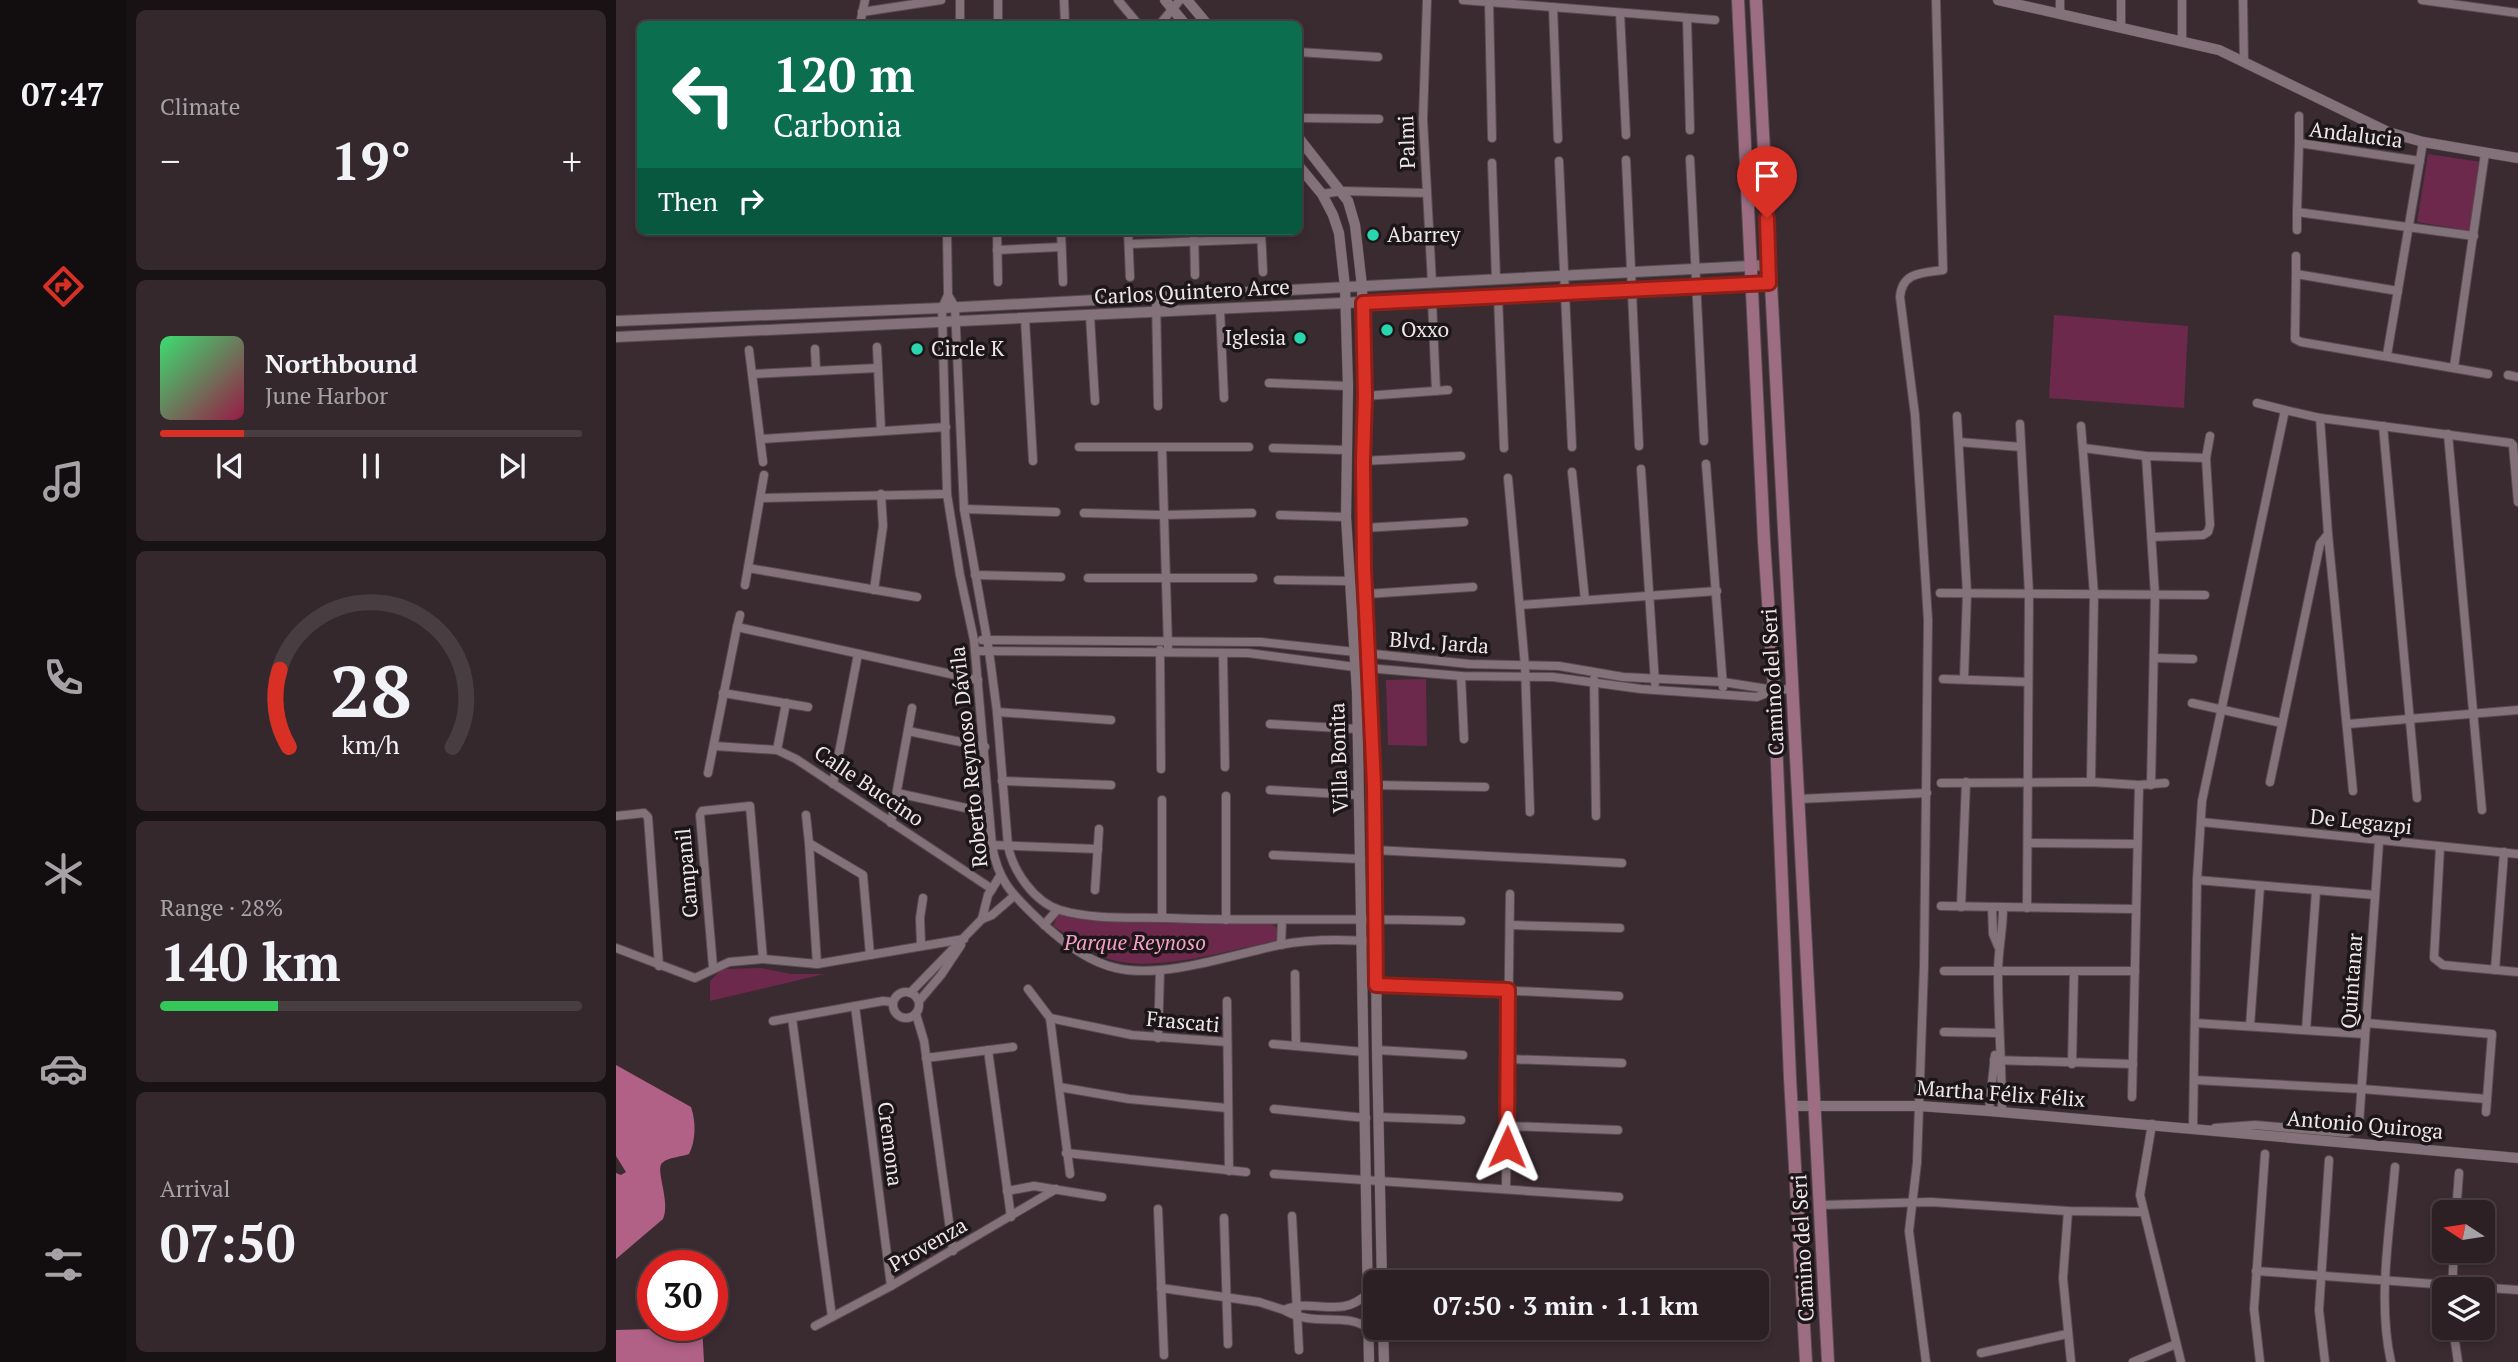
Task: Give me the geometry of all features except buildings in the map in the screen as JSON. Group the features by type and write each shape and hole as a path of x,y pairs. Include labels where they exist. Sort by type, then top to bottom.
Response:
{"main road":[{"name":"Camino del Seri","path":"1738,0 1806,1362"},
{"name":"Camino del Seri","path":"1756,0 1828,1362"},
{"name":"Carlos Quintero Arce","path":"616,321 954,307 1769,265"},
{"name":"Carlos Quintero Arce","path":"616,337 1769,283"},
{"path":"747,315 747,332"},
{"path":"1764,541 1784,557"}],"street":[{"path":"860,21 864,0"},
{"path":"862,12 941,0"},
{"path":"960,0 960,21"},
{"path":"998,0 998,21"},
{"path":"1064,0 1065,21"},
{"path":"1118,0 1136,21"},
{"path":"1161,21 1169,4 1180,0"},
{"path":"1187,0 1204,21"},
{"name":"Palmi","path":"1427,0 1423,79 1432,283"},
{"path":"1463,0 1714,20"},
{"path":"1926,1362 1910,1248 1911,1203 1916,1174 1920,1106 1928,620 1915,415 1900,290 1907,278 1914,274 1942,270 1936,0"},
{"path":"1999,0 2219,50 2388,132 2423,142 2518,158"},
{"path":"2060,0 2060,13"},
{"path":"2121,0 2121,28"},
{"path":"2182,0 2182,41"},
{"path":"2244,0 2244,62"},
{"path":"2422,0 2518,13"},
{"path":"1489,2 1492,138"},
{"path":"1169,4 1183,21"},
{"path":"1553,7 1558,139"},
{"path":"1620,13 1626,135"},
{"path":"1687,18 1690,130"},
{"path":"1302,52 1378,57"},
{"path":"2298,143 2299,116"},
{"path":"1302,118 1379,119"},
{"name":"Villa Bonita","path":"1302,142 1342,191 1355,225 1362,286 1364,528 1374,785 1382,1270"},
{"path":"2387,355 2423,142"},
{"name":"Andalucia","path":"2297,230 2298,143 2420,162"},
{"path":"2454,367 2485,153"},
{"path":"1690,159 1704,441"},
{"path":"1626,160 1639,446"},
{"path":"1559,161 1572,447"},
{"path":"1492,163 1496,279"},
{"name":"Villa Bonita","path":"1302,170 1322,194 1334,215 1339,233 1345,287 1348,386 1346,517 1355,667 1361,859 1367,1270"},
{"path":"1322,194 1342,191 1427,193"},
{"path":"2297,212 2474,236"},
{"path":"942,307 948,295 947,235"},
{"path":"997,235 998,282"},
{"path":"1061,235 1063,282"},
{"path":"1128,235 1130,278"},
{"path":"1129,244 1194,236 1261,235 1263,272"},
{"path":"1194,236 1195,275"},
{"path":"997,250 1061,247"},
{"path":"2296,256 2295,339 2488,374"},
{"path":"2296,274 2398,291"},
{"name":"Roberto Reynoso Dávila","path":"948,295 954,307 956,323 964,509 989,651 1002,781 1013,846 1010,858 1018,874 1057,910"},
{"path":"1156,296 1158,406"},
{"path":"1498,296 1504,449"},
{"path":"1432,300 1436,391"},
{"name":"Roberto Reynoso Dávila","path":"942,307 946,427 943,494 974,640 992,845 1000,876 1014,896 1044,925 1101,963 1130,971 1160,970 1311,941 1376,942"},
{"path":"1220,310 1224,398"},
{"path":"1090,316 1095,401"},
{"path":"1025,319 1033,461"},
{"path":"877,347 881,431"},
{"path":"816,349 816,371"},
{"path":"749,350 763,462"},
{"path":"753,374 878,368"},
{"path":"2508,375 2518,377"},
{"path":"1269,383 1348,386"},
{"path":"1365,396 1448,390"},
{"path":"2257,403 2320,418 2513,444 2518,502"},
{"path":"2193,1128 2197,880 2202,801 2285,410"},
{"path":"1957,416 1967,593 1964,679"},
{"path":"2320,418 2328,534 2353,791"},
{"path":"2020,424 2029,594 2027,908"},
{"path":"2081,426 2094,594 2091,782"},
{"path":"2383,426 2417,798"},
{"path":"761,439 946,427"},
{"path":"2448,434 2482,810"},
{"path":"2152,537 2203,535 2208,532 2210,525 2206,458 2210,436"},
{"path":"1959,442 2021,447"},
{"path":"1079,447 1249,447"},
{"path":"1161,448 1168,579 1161,769"},
{"path":"1273,448 1346,450"},
{"path":"2083,448 2146,456 2206,458"},
{"path":"1363,461 1461,456"},
{"path":"2146,456 2155,595 2151,785"},
{"path":"1706,464 1717,591 1722,694"},
{"path":"1641,469 1655,689"},
{"path":"1573,472 1585,600"},
{"path":"745,585 764,475"},
{"path":"1508,478 1525,666 1530,811"},
{"path":"874,590 883,526 881,494"},
{"path":"761,498 943,494"},
{"path":"964,509 1056,512"},
{"path":"1084,513 1252,513"},
{"path":"1280,515 1346,517"},
{"path":"1364,528 1464,522"},
{"path":"2270,782 2320,544 2328,534"},
{"path":"748,568 917,597"},
{"path":"975,575 1061,576"},
{"path":"1088,578 1253,578"},
{"path":"1278,580 1349,581"},
{"path":"1366,594 1473,587"},
{"path":"1520,605 1717,591"},
{"path":"1940,593 2206,595"},
{"path":"708,773 740,615"},
{"path":"737,627 978,680"},
{"name":"Blvd. Jarda","path":"974,640 1261,642 1354,654 1559,666 1623,677 1723,682 1774,691"},
{"name":"Blvd. Jarda","path":"975,651 1164,653 1223,657 1265,654 1355,667 1461,676 1553,677 1757,697 1774,691"},
{"path":"833,784 858,654"},
{"path":"1223,657 1225,767"},
{"path":"2154,658 2193,659"},
{"path":"1594,673 1596,816"},
{"path":"1461,676 1464,739"},
{"path":"1943,680 2028,682"},
{"path":"1774,691 1794,689"},
{"path":"723,693 808,707"},
{"path":"2192,703 2282,723"},
{"path":"777,750 786,704"},
{"path":"891,823 912,708"},
{"path":"2348,724 2518,710"},
{"path":"997,712 1111,720"},
{"path":"1270,724 1357,729"},
{"path":"908,731 985,747"},
{"name":"Calle Buccino","path":"714,746 777,750 806,764 992,889"},
{"path":"1002,781 1111,785"},
{"path":"1961,907 1966,782"},
{"path":"1941,783 2165,783"},
{"path":"1374,785 1485,787"},
{"path":"2132,1097 2139,785"},
{"path":"1270,790 1359,795"},
{"path":"897,793 989,813"},
{"path":"1799,799 1927,793"},
{"path":"1226,796 1226,920"},
{"path":"1162,800 1162,918"},
{"name":"Campanil","path":"713,967 700,815 702,811 750,806 763,959"},
{"path":"616,816 644,813 648,817 659,966"},
{"path":"806,815 817,964"},
{"name":"De Legazpi","path":"2201,822 2518,854"},
{"path":"1095,890 1099,829"},
{"path":"2028,842 2137,844"},
{"name":"Quintanar","path":"2208,1129 2255,1125 2347,1133 2359,1124 2379,842"},
{"path":"809,843 863,875 870,955"},
{"path":"992,845 1098,849"},
{"path":"2440,847 2434,958 2444,965 2518,972"},
{"path":"1375,850 1622,863"},
{"path":"2495,970 2504,852"},
{"path":"1273,855 1361,859"},
{"path":"982,919 985,905 1000,876"},
{"path":"2197,880 2375,895"},
{"path":"2250,1026 2260,886"},
{"path":"2306,1030 2316,891"},
{"path":"1506,1189 1510,894"},
{"path":"964,939 941,975 919,1001 916,1014 907,1019 894,1012 893,1002 900,994 911,993 933,967 982,919 992,915 1014,896"},
{"path":"921,945 920,918 923,898"},
{"path":"1941,906 2136,909"},
{"path":"1992,907 1993,934 1998,946"},
{"path":"2002,1112 1998,1060 1998,946 2003,933 2003,908"},
{"path":"1044,925 1057,910 1086,915 1226,920 1461,921"},
{"path":"1282,945 1283,921"},
{"path":"1510,925 1620,928"},
{"path":"616,948 695,978 713,967 729,962 763,959 817,964 964,939"},
{"path":"1158,1038 1160,970"},
{"path":"1944,971 2135,971"},
{"path":"2072,1064 2074,971"},
{"path":"1295,974 1296,1046"},
{"path":"1376,985 1619,996"},
{"path":"1028,989 1050,1018 1070,1174"},
{"path":"911,993 919,1001"},
{"path":"773,1021 883,1001 893,1002"},
{"path":"1227,1001 1227,1042"},
{"name":"Cremona","path":"855,1006 891,1286"},
{"path":"916,1014 926,1058 953,1251"},
{"path":"792,1018 832,1317"},
{"name":"Frascati","path":"1050,1018 1158,1038 1227,1042 1229,1171"},
{"path":"2195,1023 2365,1034"},
{"path":"2366,1023 2497,1034 2486,1112"},
{"path":"1944,1032 1998,1033"},
{"path":"1273,1044 1364,1052"},
{"path":"926,1058 1013,1047"},
{"path":"988,1050 1011,1217"},
{"path":"1377,1050 1463,1055"},
{"path":"1508,1059 1622,1063"},
{"path":"1998,1060 2133,1064"},
{"path":"1989,1111 1998,1060"},
{"path":"2194,1080 2487,1099"},
{"path":"1059,1087 1129,1099 1227,1108"},
{"name":"Martha Félix Félix","path":"1792,1106 1920,1106 2208,1129"},
{"path":"1274,1109 1366,1118"},
{"path":"1378,1117 1461,1120"},
{"path":"2152,1124 2140,1195 2181,1362"},
{"path":"1507,1126 1618,1130"},
{"name":"Antonio Quiroga","path":"2208,1129 2518,1158"},
{"path":"1066,1153 1246,1172"},
{"path":"2260,1362 2254,1310 2264,1154"},
{"path":"2325,1362 2319,1310 2329,1160"},
{"path":"2391,1362 2386,1322 2386,1281 2395,1167"},
{"path":"2457,1200 2459,1173"},
{"path":"1274,1174 1619,1197"},
{"path":"1007,1191 1034,1186 1102,1197"},
{"name":"Provenza","path":"815,1325 891,1286 1056,1189"},
{"path":"1821,1205 1948,1202 2068,1211 2143,1212"},
{"path":"1157,1209 1164,1355"},
{"path":"2068,1211 2063,1257 2071,1362"},
{"path":"1292,1216 1299,1350"},
{"path":"1224,1218 1228,1344"},
{"path":"2256,1271 2432,1286"},
{"path":"1161,1288 1259,1302 1284,1310 1297,1318 1353,1320 1363,1325"},
{"path":"2495,1289 2518,1290"},
{"path":"1284,1310 1297,1305 1352,1306 1363,1297"},
{"path":"1316,1320 1317,1307"},
{"path":"1338,1307 1338,1320"},
{"path":"1981,1353 2067,1334"},
{"name":"Villa Bonita","path":"1368,1340 1369,1362"},
{"path":"1383,1340 1384,1362"},
{"path":"2455,1340 2458,1362"},
{"path":"2133,1362 2176,1343"}],"green space":[{"path":"2428,154 2481,162 2471,231 2417,222"},
{"path":"2054,315 2188,326 2184,408 2049,398"},
{"path":"1426,679 1427,746 1388,745 1386,680"},
{"name":"Parque Reynoso","path":"1066,913 1268,922 1277,928 1279,940 1190,959 1143,964 1122,962 1097,954 1053,926 1058,915"},
{"path":"761,968 791,974 824,974 710,1001 710,981 722,969"}],"shaded area":[{"path":"616,1065 691,1107 694,1131 689,1154 668,1159 660,1167 665,1204 663,1219 616,1259 616,1173 621,1175 626,1172 616,1156"},
{"path":"637,1329 637,1341 703,1341 704,1362 616,1362 616,1330"}],"place":[{"name":"Abarrey","path":"1373,235"},
{"name":"Oxxo","path":"1387,330"},
{"name":"Iglesia","path":"1300,338"},
{"name":"Circle K","path":"917,349"}],"route":[{"path":"1507,1147 1508,990 1376,985 1374,785 1364,568 1363,303 1769,283 1767,218"}]}
